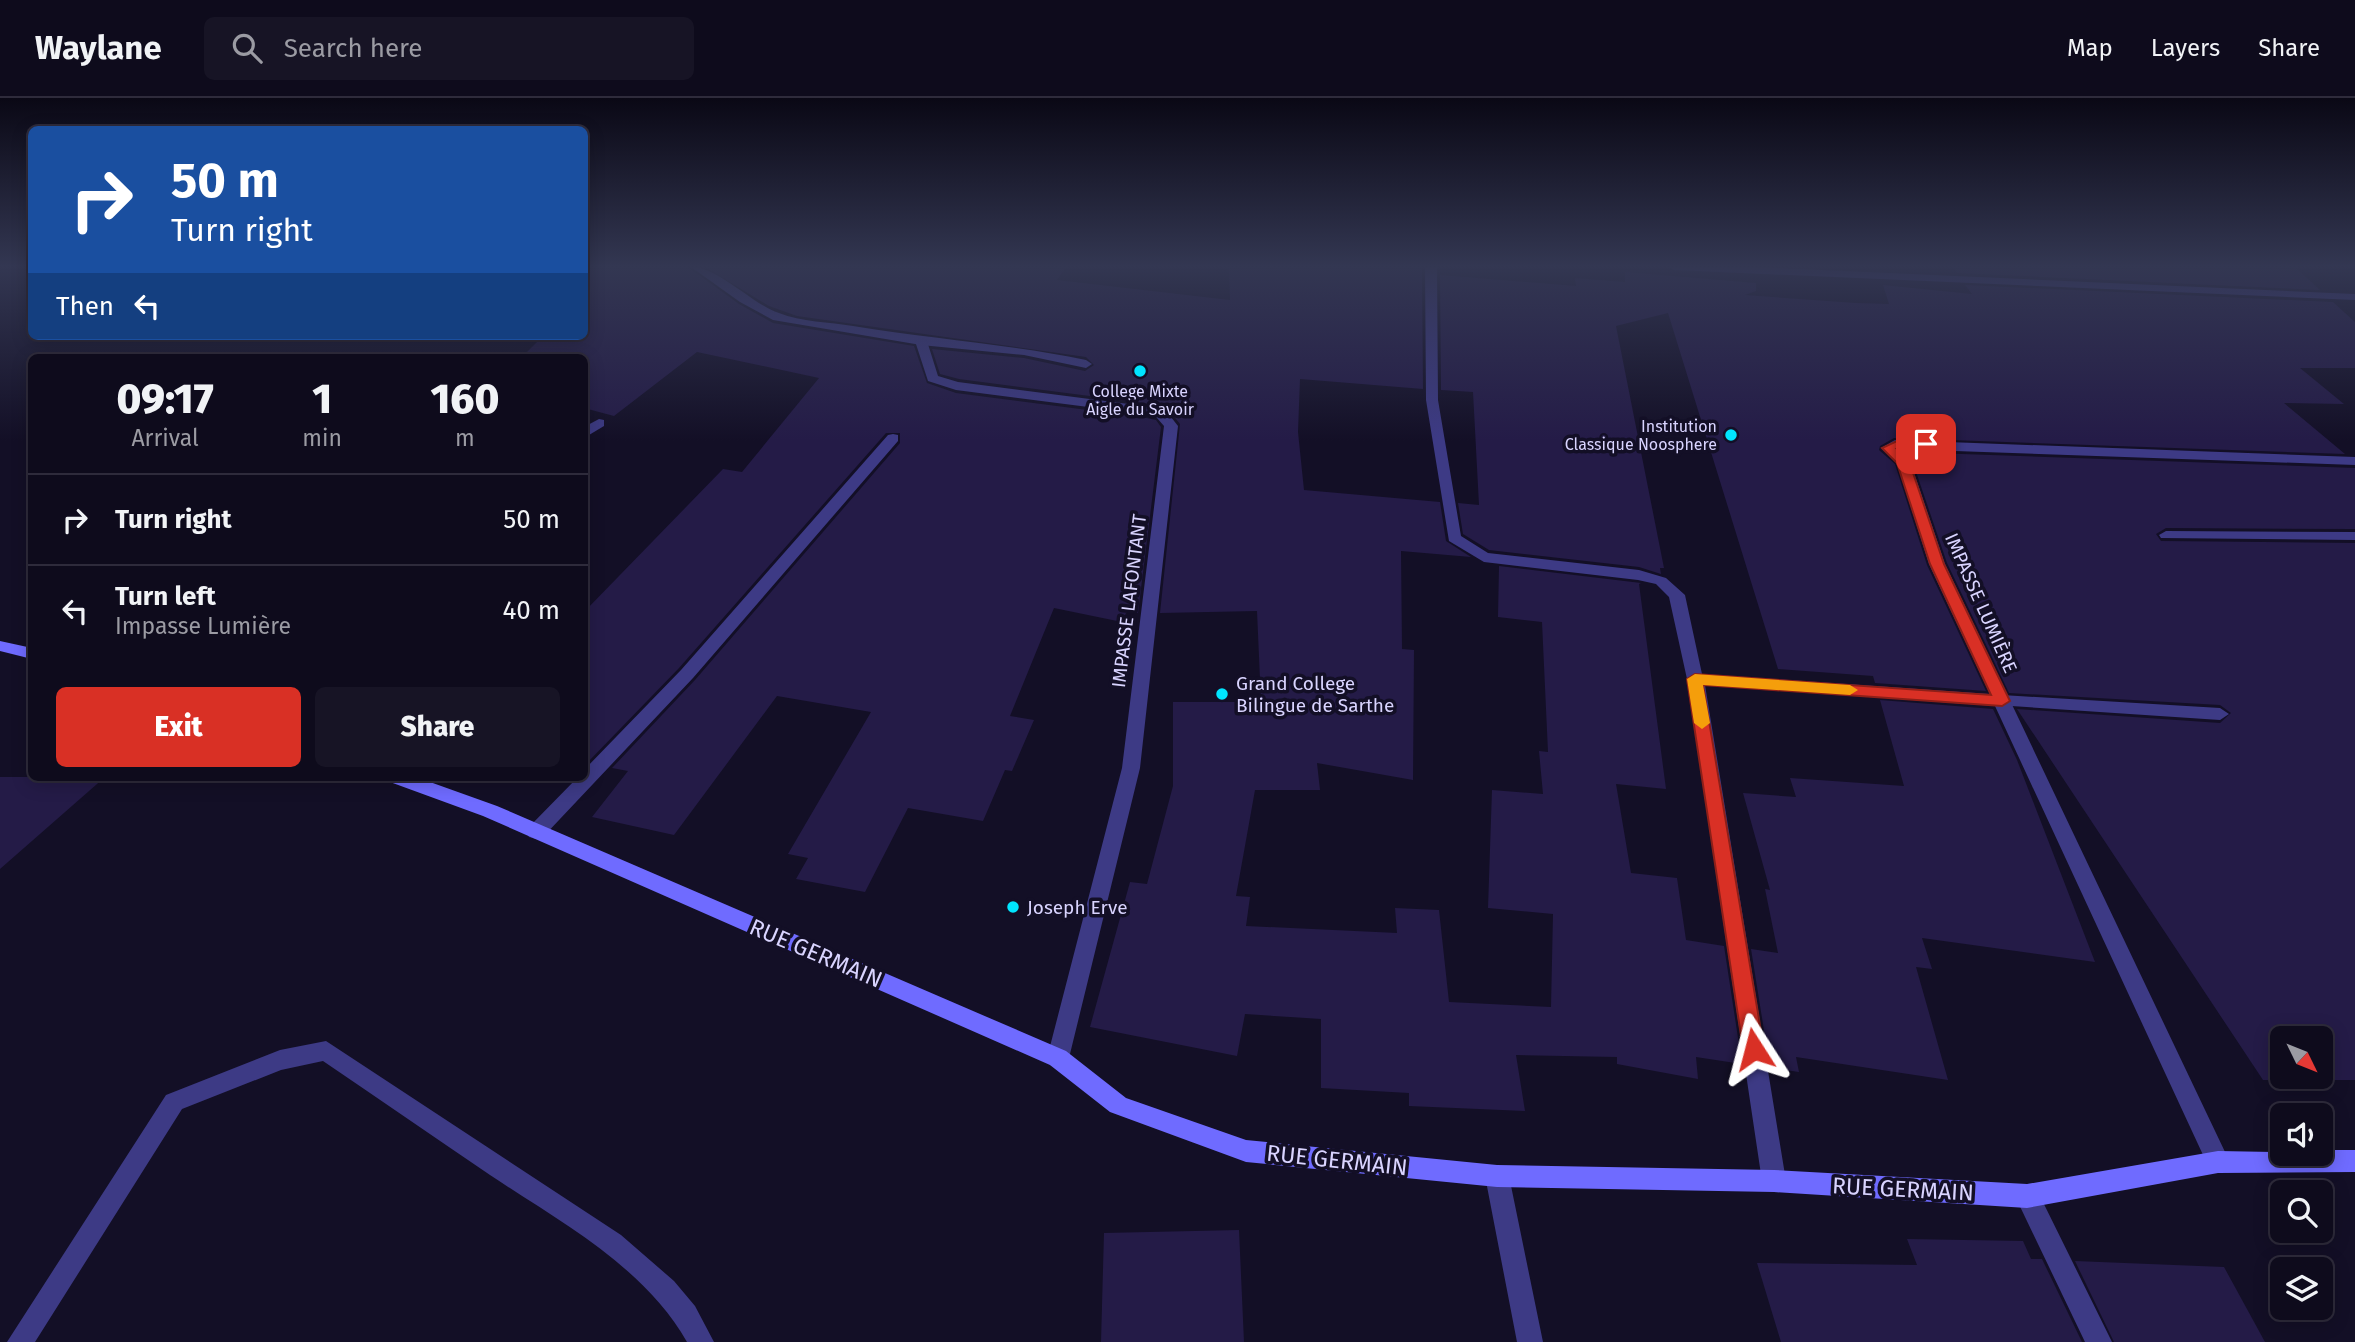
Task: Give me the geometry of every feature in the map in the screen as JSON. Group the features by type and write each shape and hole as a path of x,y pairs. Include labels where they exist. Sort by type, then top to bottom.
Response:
{"street":[{"path":"826,325 921,341 1024,351 1086,364"},
{"path":"1431,325 1432,400 1454,538 1484,557 1639,575 1661,581 1677,595 1695,679 1774,1181"},
{"name":"IMPASSE LAFONTANT","path":"921,341 932,378 956,386 1144,410 1162,415 1171,426 1131,768 1058,1058"},
{"path":"588,431 600,423"},
{"path":"588,777 687,674 893,438"},
{"name":"IMPASSE LUMIÈRE","path":"2218,1162 2006,716 2002,701 1937,564 1903,461 1888,448 1899,443 2355,461"},
{"path":"2166,535 2355,536"},
{"path":"0,646 28,653"},
{"path":"1695,679 2220,714"},
{"name":"RUE GERMAIN","path":"406,781 536,831 1058,1058 1118,1105 1246,1151 1497,1176 1774,1181 2027,1196 2218,1162 2355,1161"},
{"path":"536,831 584,781"},
{"path":"20,1342 174,1101 280,1060 326,1052 591,1228 658,1281 693,1323 701,1342"},
{"path":"1497,1176 1530,1342"},
{"path":"2027,1196 2099,1342"}],"building":[{"path":"588,325 786,325 914,346 927,383 956,393 1156,420 1161,427 1138,613 1126,613 1122,622 1054,608 1010,716 1034,720 1012,771 1005,770 983,821 908,808 865,892 796,879 808,858 788,854 871,712 777,696 674,835 592,817 628,771 612,768 695,680 900,443 900,433 886,433 679,668 588,762 588,608 723,469 742,472 819,378 697,352 614,416 588,409 588,354 525,354 539,340 588,340"},
{"path":"861,325 1422,325 1423,389 1300,379 1298,432 1304,490 1440,502 1446,541 1471,557 1401,551 1402,649 1414,650 1413,780 1317,763 1320,790 1255,790 1236,896 1250,897 1246,926 1397,933 1395,908 1439,910 1449,1002 1551,1007 1553,914 1488,908 1492,790 1543,794 1539,751 1548,752 1542,622 1498,617 1499,566 1641,583 1639,584 1666,789 1616,784 1631,873 1677,878 1686,940 1724,946 1742,1064 1696,1057 1698,1079 1617,1064 1617,1057 1516,1055 1525,1111 1409,1106 1409,1093 1321,1088 1321,1019 1245,1014 1237,1056 1090,1027 1130,882 1147,884 1173,786 1173,702 1261,702 1257,611 1160,613 1180,424 1168,409 1144,403 959,379 940,374 932,349 1024,358 1085,371 1094,365 1086,357"},
{"path":"1440,325 1620,325 1616,326 1664,568 1660,568 1661,574 1639,567 1489,550 1463,534 1458,503 1479,505 1473,392 1441,390"},
{"path":"1672,325 2355,325 2355,368 2300,368 2344,404 2284,403 2345,454 1894,438 1880,446 1879,450 1895,464 1927,565 1986,691 1875,683 1873,676 1778,669"},
{"path":"1904,452 2355,468 2355,529 2166,528 2156,534 2161,541 2355,543 2355,1080 2333,1080 2333,1026 2270,1026 2270,1080 2263,1080 2017,709 2220,723 2231,713 2220,705 2009,693 1947,563 1912,460"},
{"path":"1880,700 1993,709 2017,760 2095,962 1922,938 1932,969 1916,967 1948,1080 1796,1057 1799,1072 1770,1068 1751,949 1778,953 1765,889 1770,890 1743,793 1796,797 1790,778 1904,786"},
{"path":"0,777 28,777 28,781 100,781 0,869"},
{"path":"1239,1230 1244,1342 1101,1342 1104,1233"},
{"path":"1907,1239 2023,1241 2031,1259 2042,1259 2082,1342 1781,1342 1757,1263 1917,1265"},
{"path":"2075,1261 2224,1267 2265,1342 2114,1342"}],"slow traffic":[{"path":"1702,723 1695,679 1850,690"}],"place":[{"name":"College Mixte Aigle du Savoir","path":"1140,371"},
{"name":"Institution Classique Noosphere","path":"1731,435"},
{"name":"Grand College Bilingue de Sarthe","path":"1222,694"},
{"name":"Joseph Erve","path":"1013,907"}],"route":[{"path":"1754,1049 1695,679 2002,701 1937,564 1903,461 1888,448 1899,443 1926,444"}]}
